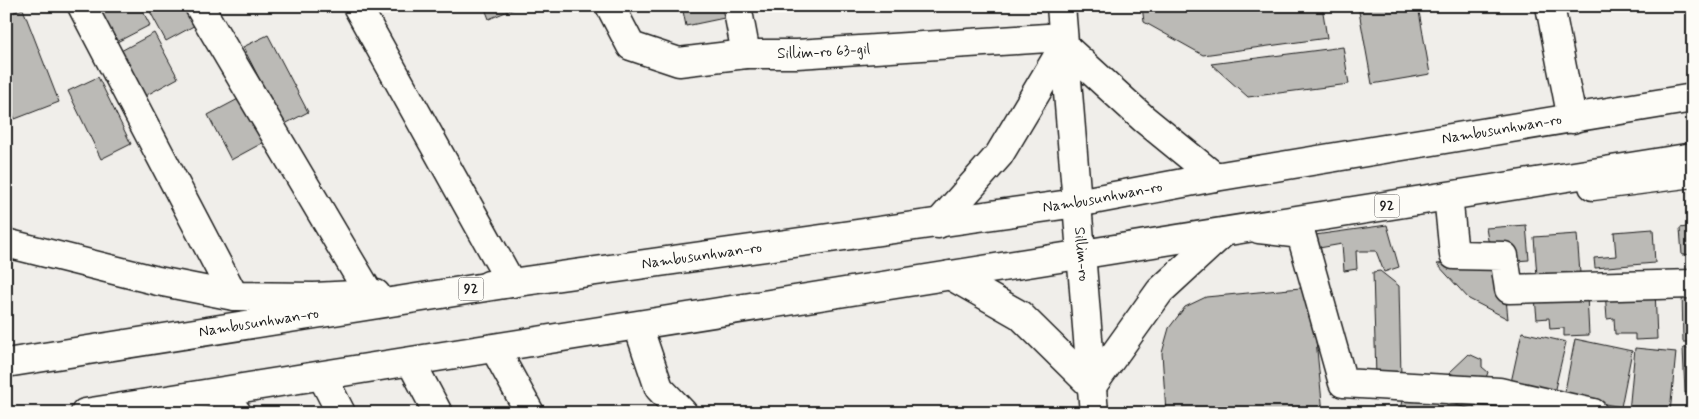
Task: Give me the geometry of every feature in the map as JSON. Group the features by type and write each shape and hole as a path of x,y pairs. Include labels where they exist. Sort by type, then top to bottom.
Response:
{"main road":[{"name":"Nambusunhwan-ro","path":"82,6 234,296"},
{"path":"199,6 370,295"},
{"path":"6,243 158,281 234,296 314,297 370,295 511,283 357,6"},
{"name":"Sillim-ro 63-gil","path":"610,6 631,46 679,62 746,54 797,54 1064,41"},
{"path":"737,6 746,54"},
{"name":"Sillim-ro","path":"1061,6 1094,413"},
{"path":"1550,6 1572,119"},
{"path":"938,224 999,155 1064,41 1144,119 1215,177"},
{"name":"Nambusunhwan-ro","path":"6,363 511,283 1077,203 1215,177 1693,98"},
{"name":"92","path":"85,413 229,402 322,376 950,275 1249,231 1693,157"},
{"path":"950,275 1020,315 1092,386 1160,291 1249,231 1693,173"},
{"path":"1449,205 1454,255 1504,256 1509,289 1693,284"},
{"path":"1249,231 1301,234 1343,383 1593,413"},
{"path":"638,326 659,388 683,413"},
{"path":"495,349 530,413"},
{"path":"411,362 438,413"},
{"path":"322,376 341,413"}],"building":[{"path":"95,6 140,6 150,25 115,43"},
{"path":"147,6 192,6 201,22 166,41"},
{"path":"484,6 520,6 489,19"},
{"path":"682,6 727,6 729,17 686,26"},
{"path":"1142,6 1322,6 1327,38 1203,55 1144,22"},
{"path":"1358,6 1418,6 1430,74 1372,84"},
{"path":"23,9 59,102 15,119 6,98 6,15"},
{"path":"154,33 178,78 143,97 119,52"},
{"path":"268,35 308,112 283,125 243,47"},
{"path":"1343,47 1349,84 1248,97 1211,64"},
{"path":"98,77 131,144 101,159 68,91"},
{"path":"242,97 266,141 231,160 208,115"},
{"path":"1387,225 1399,267 1384,272 1376,251 1356,251 1357,269 1344,271 1342,244 1319,248 1315,235"},
{"path":"1526,225 1529,260 1514,261 1488,240 1486,228"},
{"path":"1693,226 1693,254 1682,255 1680,228"},
{"path":"1653,229 1655,263 1595,268 1594,258 1616,256 1614,232"},
{"path":"1577,234 1580,273 1537,276 1534,237"},
{"path":"1502,258 1508,319 1469,299 1437,264"},
{"path":"1380,271 1399,286 1401,377 1376,377 1373,272"},
{"path":"1311,287 1323,413 1166,413 1162,353 1169,328 1185,307 1206,297"},
{"path":"1655,289 1657,339 1635,340 1635,334 1615,334 1614,318 1607,319 1605,291"},
{"path":"1682,289 1693,289 1693,342 1683,342"},
{"path":"1587,295 1589,335 1564,336 1564,328 1550,329 1549,318 1537,319 1535,298"},
{"path":"1522,332 1566,342 1553,397 1510,387"},
{"path":"1575,339 1632,351 1621,407 1564,396"},
{"path":"1635,348 1676,352 1670,413 1629,412"},
{"path":"1683,348 1693,348 1693,392 1685,393"},
{"path":"1469,354 1482,360 1482,367 1488,372 1484,384 1449,373"},
{"path":"1404,393 1485,412 1485,413 1399,413"},
{"path":"1501,397 1543,413 1498,413"}]}
